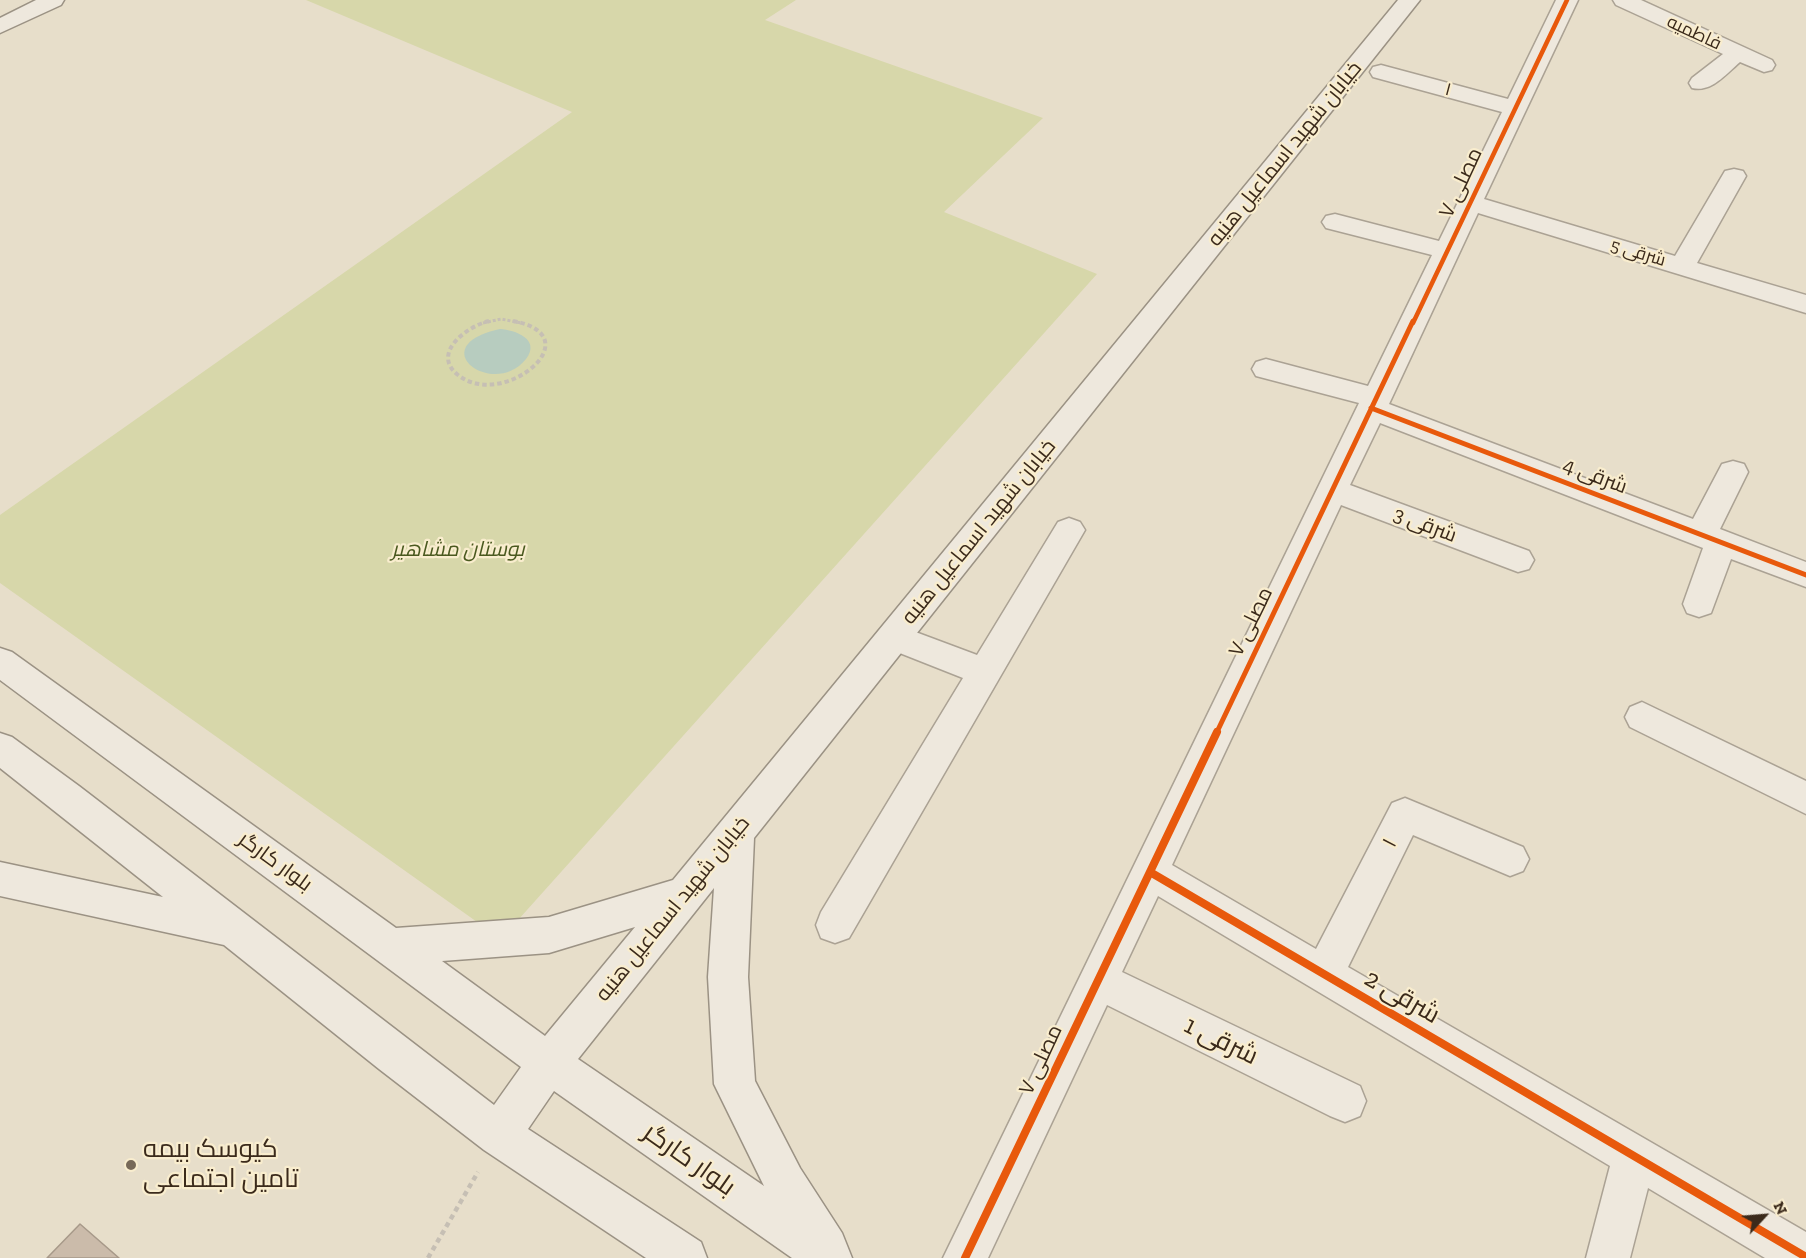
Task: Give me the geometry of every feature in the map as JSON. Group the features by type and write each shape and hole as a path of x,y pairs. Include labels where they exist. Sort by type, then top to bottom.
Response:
{"street":[{"path":"0,26 53,0"},
{"name":"خیابان شهید اسماعیل هنیه","path":"549,1063 1409,0"},
{"name":"فاطمیه","path":"1624,0 1764,65"},
{"name":"مصلی ۷","path":"965,1258 1515,108 1560,1"},
{"path":"1700,83 1738,53"},
{"name":"۱","path":"1381,72 1515,108"},
{"path":"1682,266 1734,176"},
{"name":"شرقی 5","path":"1470,202 1682,266 1801,296"},
{"path":"1335,222 1447,251"},
{"name":"شرقی 4","path":"1266,369 1374,403 1806,575"},
{"path":"1699,604 1711,539 1733,472"},
{"name":"شرقی 3","path":"1332,490 1518,560"},
{"path":"835,925 1069,530"},
{"path":"894,637 985,672"},
{"name":"بلوار کارگر","path":"0,662 549,1063 831,1258"},
{"path":"1642,717 1806,798"},
{"path":"0,748 499,1135 686,1258"},
{"name":"۱","path":"1323,974 1405,814 1510,859"},
{"path":"736,831 728,976 735,1084 784,1183 831,1258"},
{"name":"شرقی 2","path":"1150,872 1806,1257"},
{"path":"0,879 236,930"},
{"path":"390,947 549,935 685,894"},
{"name":"شرقی 1","path":"1098,980 1345,1101"},
{"path":"499,1135 549,1063"},
{"path":"1608,1258 1634,1156"}],"path":[{"path":"501,319 519,320 534,326 544,336 547,348 542,361 530,372 513,381 494,385 474,383 459,377 450,367 448,354 453,342 465,331 482,323 501,319"},
{"path":"428,1258 499,1135"}],"green space":[{"name":"بوستان مشاهیر","path":"306,0 796,0 765,20 1043,118 944,212 1097,274 501,939 0,583 0,515 572,112"}],"shaded area":[{"path":"500,329 519,334 528,341 530,352 526,359 512,370 497,374 482,372 471,366 465,357 466,347 477,337"}],"building":[{"path":"80,1224 119,1258 47,1258"}],"cycle path":[{"path":"965,1258 1567,0"},
{"path":"1371,408 1806,575"},
{"path":"1150,872 1806,1257"}],"place":[{"name":"کیوسک بیمه تامین اجتماعی","path":"131,1165"}]}
